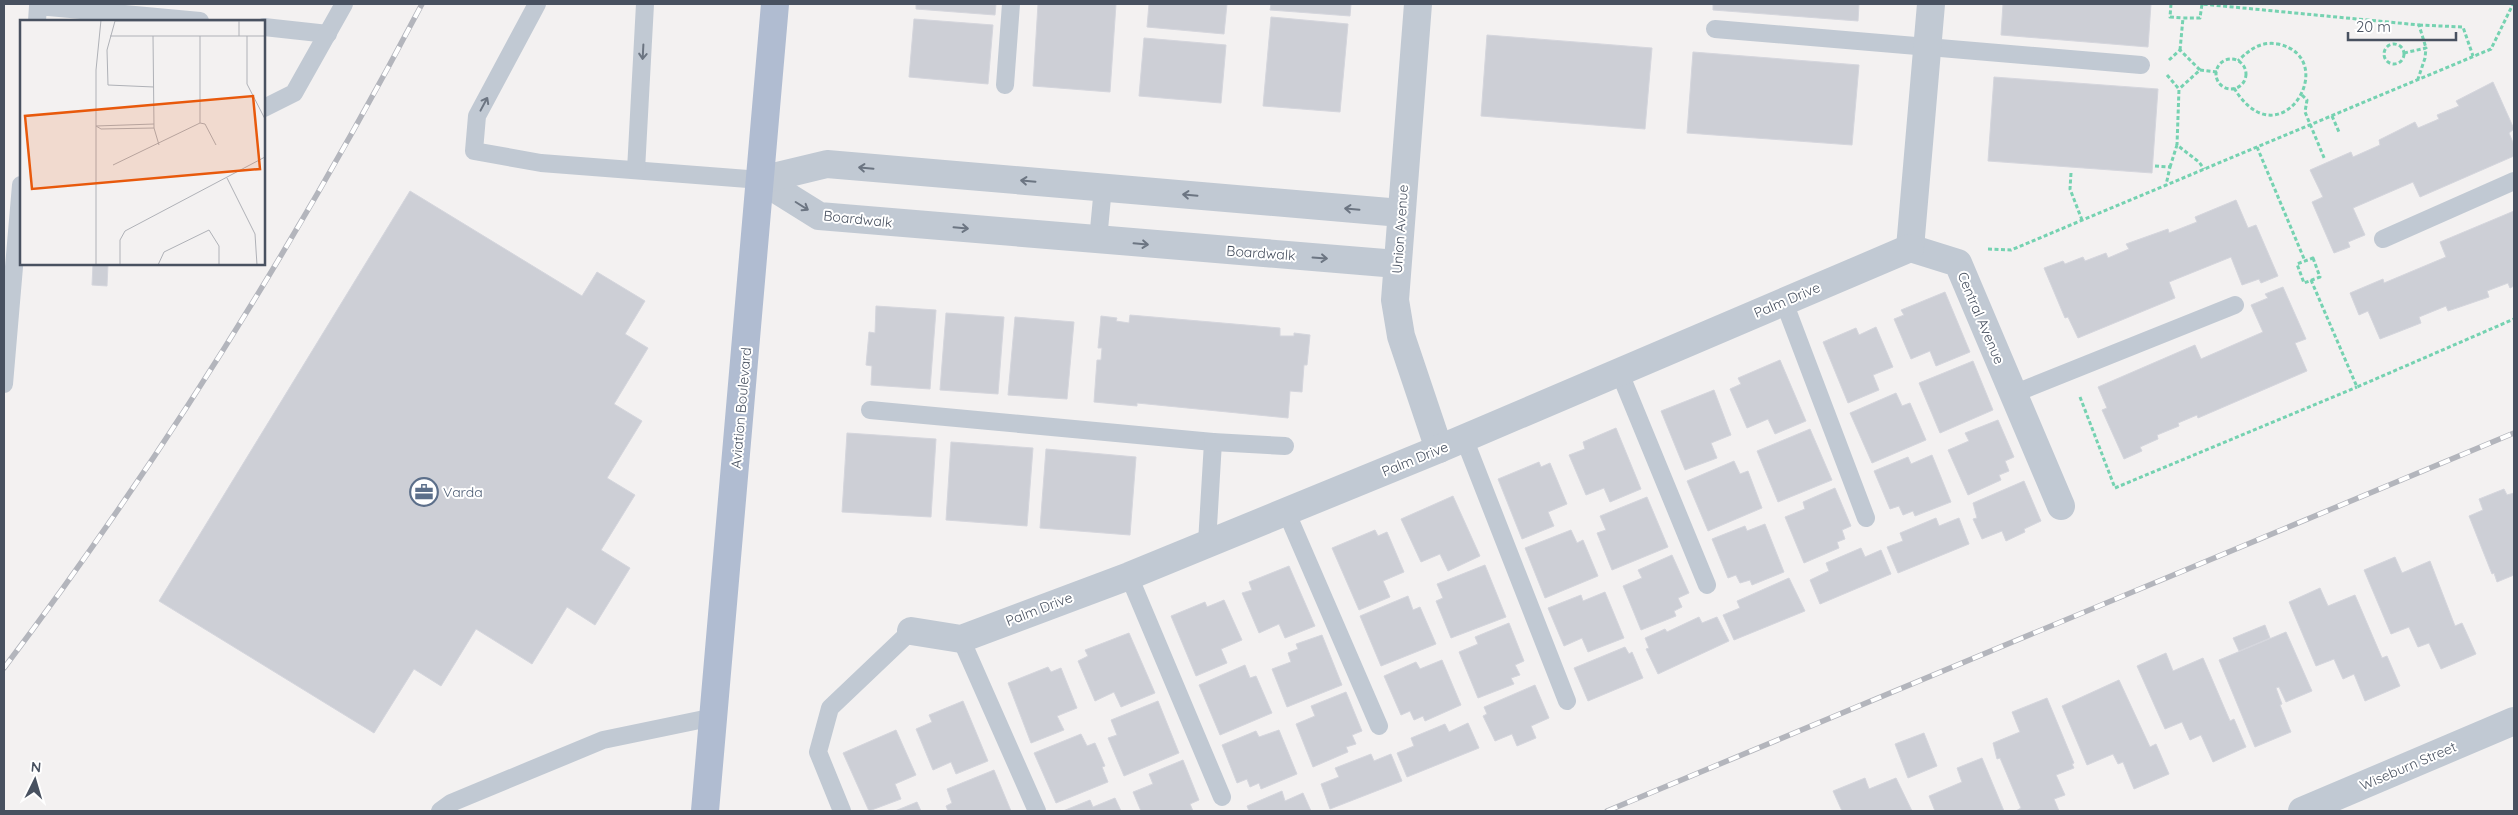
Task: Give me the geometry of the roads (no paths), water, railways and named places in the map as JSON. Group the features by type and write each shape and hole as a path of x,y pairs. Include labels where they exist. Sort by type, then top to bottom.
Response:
{"main road":[{"name":"Aviation Boulevard","path":"705,811 775,4"}],"street":[{"name":"Union Avenue","path":"1418,4 1397,264 1396,300 1401,336 1439,449"},
{"path":"1910,248 1931,4"},
{"path":"761,180 827,164 1401,213"},
{"name":"Boardwalk","path":"761,180 819,216 1397,264"},
{"name":"Palm Drive","path":"911,631 961,639 1129,576 1439,449 1910,248"},
{"name":"Central Avenue","path":"1910,248 1958,263 2061,506"},
{"name":"Wiseburn Street","path":"2302,811 2514,721"}],"lane":[{"path":"265,107 294,92 344,4"},
{"path":"537,4 477,116 474,151 540,163 761,180"},
{"path":"636,170 646,4"},
{"path":"1005,85 1012,4"},
{"path":"37,20 38,6 189,20"},
{"path":"265,27 328,34"},
{"path":"1714,28 2141,65"},
{"path":"2383,239 2514,182"},
{"path":"1098,240 1103,187"},
{"path":"4,384 16,197"},
{"path":"1784,302 1866,518"},
{"path":"2014,394 2235,305"},
{"path":"1619,372 1707,585"},
{"path":"870,410 1213,442 1285,446"},
{"path":"1464,438 1567,701"},
{"path":"1207,544 1213,442"},
{"path":"1286,511 1379,726"},
{"path":"1129,576 1222,797"},
{"path":"842,811 818,752 830,708 911,631"},
{"path":"961,639 1037,811"},
{"path":"440,811 452,803 603,740 714,717"}],"railway":[{"path":"4,668 119,509 226,345 278,261 327,176 422,4"},
{"path":"1607,811 2514,433"}],"place":[{"name":"Varda","path":"424,492"}]}
